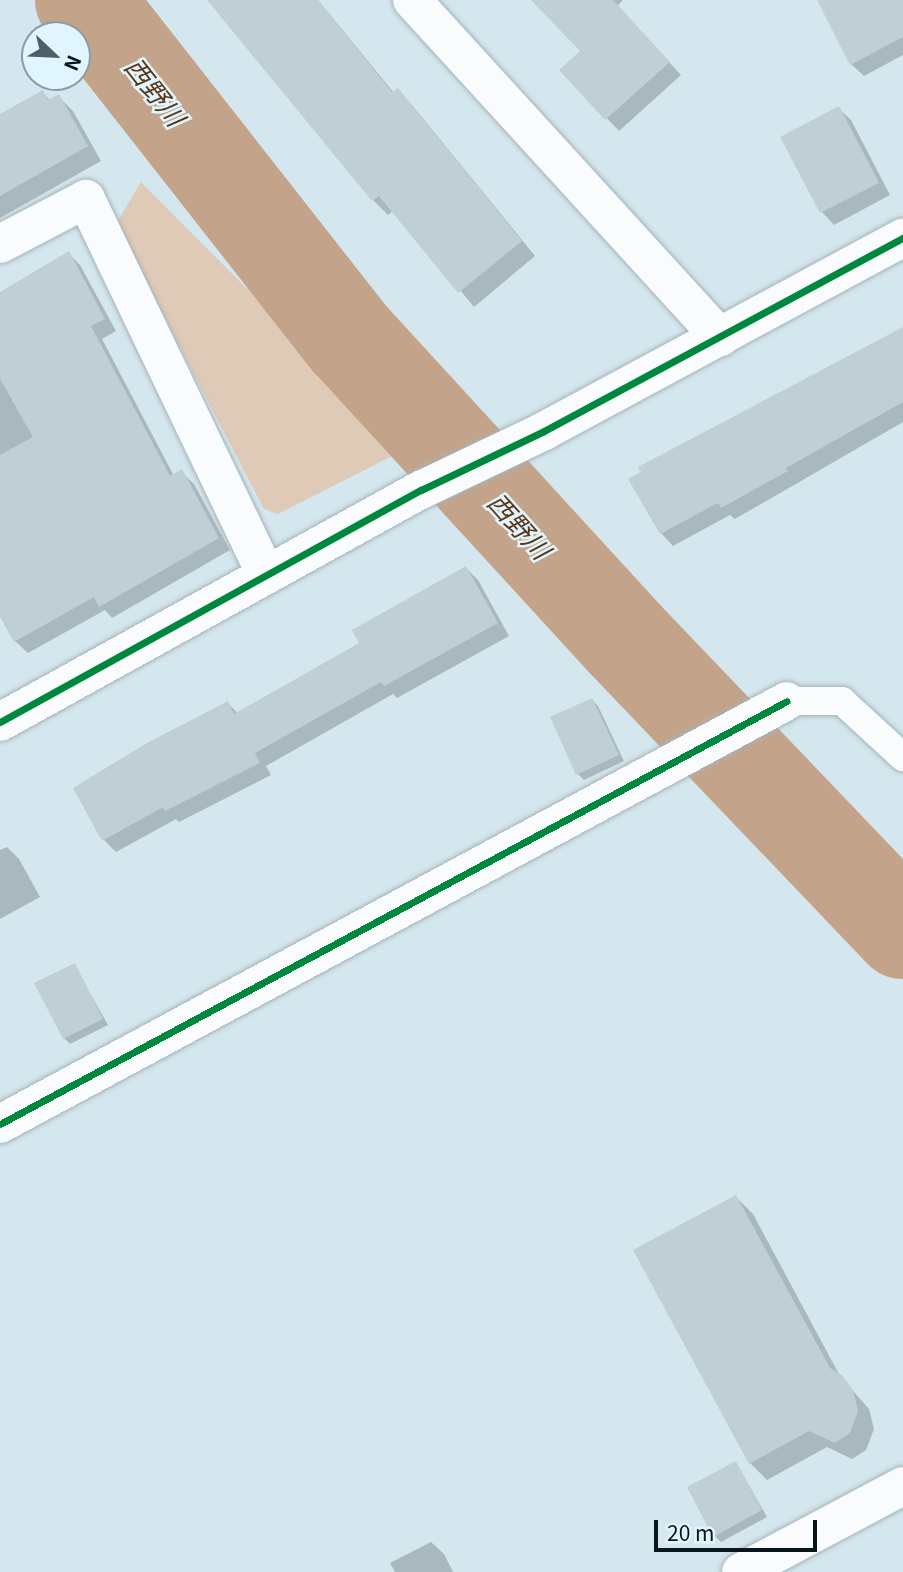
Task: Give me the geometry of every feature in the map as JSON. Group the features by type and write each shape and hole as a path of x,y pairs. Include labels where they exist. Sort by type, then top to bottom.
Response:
{"street":[{"path":"412,0 720,337"},
{"path":"0,244 86,199 267,575"},
{"path":"0,722 421,490 544,431 903,238"},
{"path":"0,1124 787,701"},
{"path":"741,1572 903,1486"}],"lane":[{"path":"787,701 842,701 903,757"}],"shaded area":[{"path":"141,182 406,449 278,514 264,509 116,224"}],"building":[{"path":"207,0 318,0 392,92 398,88 522,241 458,293 379,196 372,201"},
{"path":"531,0 613,0 670,62 605,120 559,70 580,51"},
{"path":"817,0 903,0 903,37 850,65"},
{"path":"41,91 48,100 59,94 88,146 0,196 0,114"},
{"path":"839,106 879,183 820,213 780,137"},
{"path":"69,251 105,319 91,326 170,476 182,469 219,538 99,607 94,597 14,642 0,617 0,455 33,437 0,379 0,292"},
{"path":"903,327 903,402 721,508 718,503 660,534 628,479 641,472 638,467"},
{"path":"466,566 498,623 384,686 381,682 255,753 260,763 165,811 163,807 102,841 73,788 147,743 228,701 234,714 359,643 352,630"},
{"path":"592,698 619,755 576,775 550,717"},
{"path":"75,963 103,1019 63,1039 34,983"},
{"path":"736,1195 830,1368 842,1375 853,1390 858,1411 850,1433 835,1443 809,1431 749,1464 633,1250"},
{"path":"736,1461 762,1510 713,1537 687,1487"}],"waterway":[{"name":"西野川","path":"84,0 351,340 624,638 903,930"}],"cycle path":[{"path":"0,722 421,490 544,431 903,238"},
{"path":"0,1124 787,701"}]}
